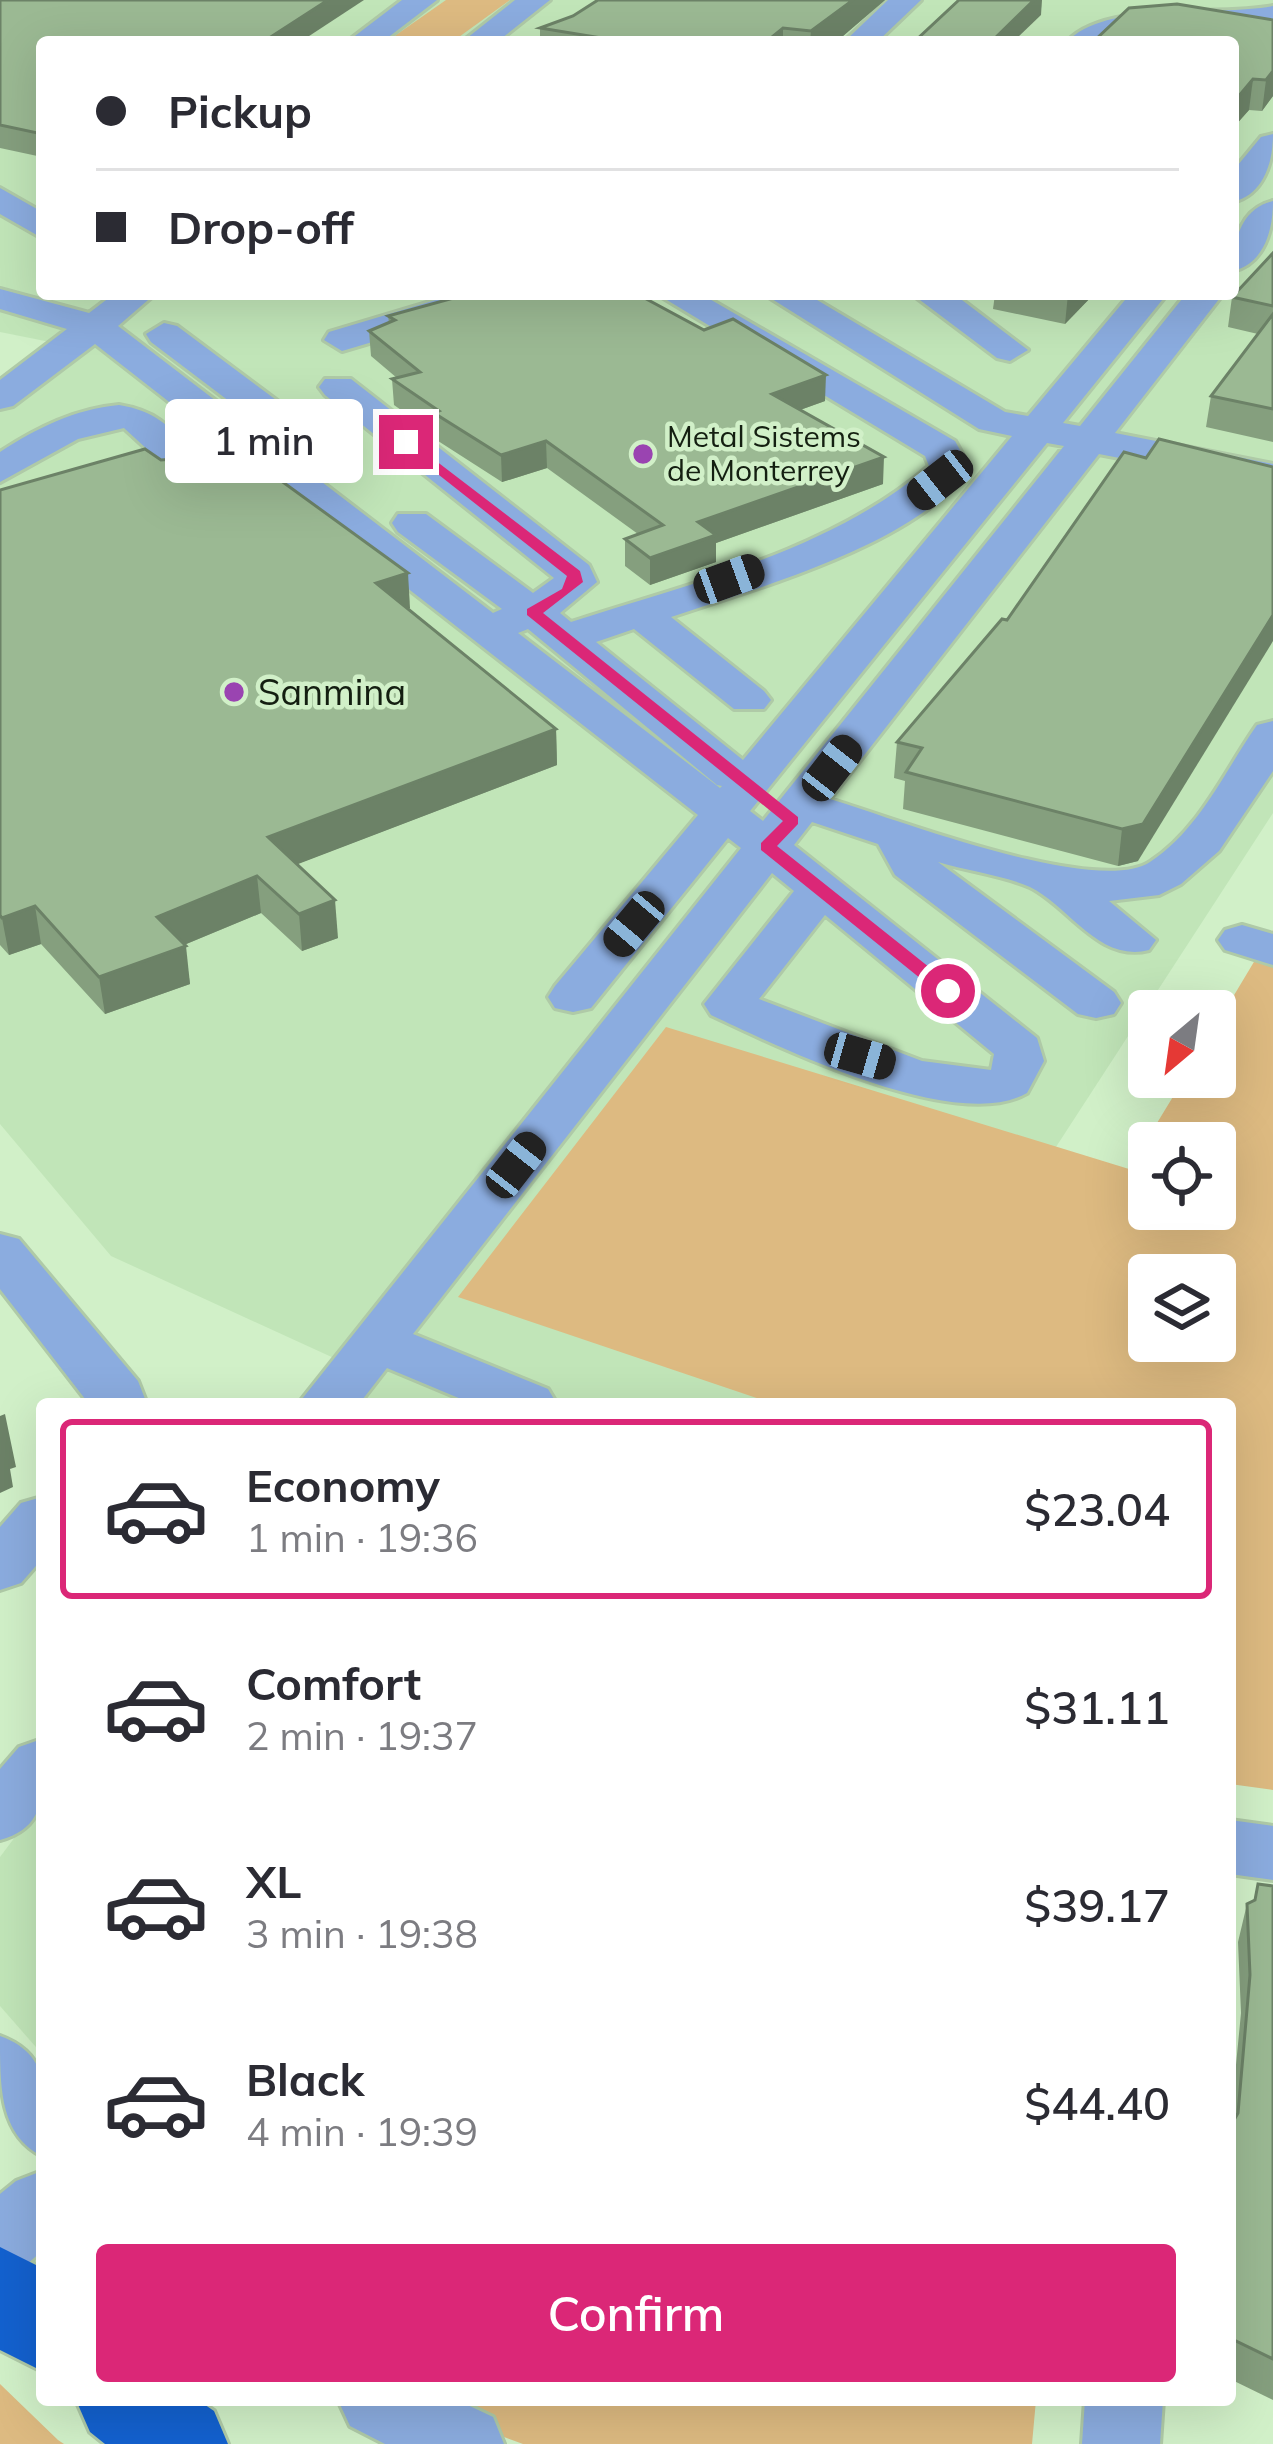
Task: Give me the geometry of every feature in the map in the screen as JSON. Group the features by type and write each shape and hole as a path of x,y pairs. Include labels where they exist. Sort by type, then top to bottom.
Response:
{"highway":[{"path":"0,2289 36,2322"},
{"path":"131,2406 180,2444"}],"street":[{"path":"371,36 422,0"},
{"path":"485,36 535,0"},
{"path":"867,36 906,0"},
{"path":"1091,36 1129,10 1235,19 1273,15"},
{"path":"1249,188 1273,144"},
{"path":"0,199 36,220"},
{"path":"1239,253 1273,211"},
{"path":"342,340 474,300"},
{"path":"566,638 819,547 929,489 950,468 950,459 686,300"},
{"path":"792,300 994,421 1049,415 1273,450"},
{"path":"939,300 1010,350"},
{"path":"573,997 1144,300"},
{"path":"332,1398 1200,300"},
{"path":"0,398 111,305"},
{"path":"111,305 566,638 735,800"},
{"path":"111,305 381,544 489,629 735,800 788,824 896,832 1036,872 1122,889 1161,875 1209,833 1273,734"},
{"path":"338,387 574,574 576,582 567,592 489,629"},
{"path":"884,417 947,393"},
{"path":"1100,425 1273,476"},
{"path":"0,475 155,437 170,452 159,463 0,512"},
{"path":"381,544 420,529"},
{"path":"639,612 748,700"},
{"path":"788,824 820,889 1018,1049 1019,1066 1011,1079 997,1088 945,1081 795,1036 729,1004 820,889"},
{"path":"896,832 912,865 1096,1003"},
{"path":"1036,872 1132,940"},
{"path":"0,1252 118,1398"},
{"path":"377,1341 514,1398"},
{"path":"0,1567 36,1526"},
{"path":"1236,1848 1273,1853"},
{"path":"0,2067 36,2116"},
{"path":"0,2241 36,2209"},
{"path":"389,2406 465,2444"},
{"path":"1121,2444 1124,2406"}],"shaded area":[{"path":"155,0 1273,0 1273,813 1158,990 1128,990 1128,1036 893,1398 340,1398 360,1370 111,1256 0,1124 0,396 65,345 0,332 0,95 36,50 36,300 1239,300 1239,36 97,36"},
{"path":"446,0 510,0 460,36 395,36"},
{"path":"1273,930 1273,1790 1236,1785 1236,1398 756,1398 458,1297 666,1027 1128,1169 1128,1230 1236,1230 1236,1122 1158,1122 1172,1098 1236,1098 1236,992"},
{"path":"36,1809 36,2047 0,2006 0,1857"},
{"path":"0,2384 58,2440 64,2444 0,2444"},
{"path":"436,2406 1035,2406 1032,2444 523,2444 448,2416"}],"building":[{"path":"0,0 328,0 272,36 36,36 36,133 0,125"},
{"path":"598,0 853,0 811,31 783,28 773,36 589,36 540,28"},
{"path":"959,0 1034,0 997,36 920,36"},
{"path":"1177,4 1273,20 1273,71 1266,80 1253,79 1239,96 1239,36 1099,36 1129,8"},
{"path":"1273,253 1273,306 1239,299 1239,289"},
{"name":"Metal Sistems de Monterrey","path":"446,300 648,300 704,330 733,319 826,375 772,394 884,457 698,522 716,535 650,558 625,539 663,525 546,441 501,455 434,413 439,411 392,379 420,372 369,331 395,320 388,316"},
{"path":"1273,314 1273,409 1211,396"},
{"path":"1159,439 1273,467 1273,615 1143,824 1122,829 906,772 922,748 897,742 1002,619 1007,620 1124,452 1146,458"},
{"name":"Sanmina","path":"145,449 161,460 215,456 225,464 247,456 408,573 376,583 556,729 268,837 335,900 299,914 257,876 157,917 186,946 99,977 35,906 0,915 0,490"},
{"path":"1258,1884 1273,1886 1273,2359 1236,2341 1236,2116 1250,1975 1247,1904 1255,1900"}],"place":[{"name":"Metal Sistems de Monterrey","path":"643,454"},
{"name":"Sanmina","path":"234,692"}],"route":[{"path":"406,442 574,574 576,582 567,592 532,612 793,821 767,846 948,991"}]}
